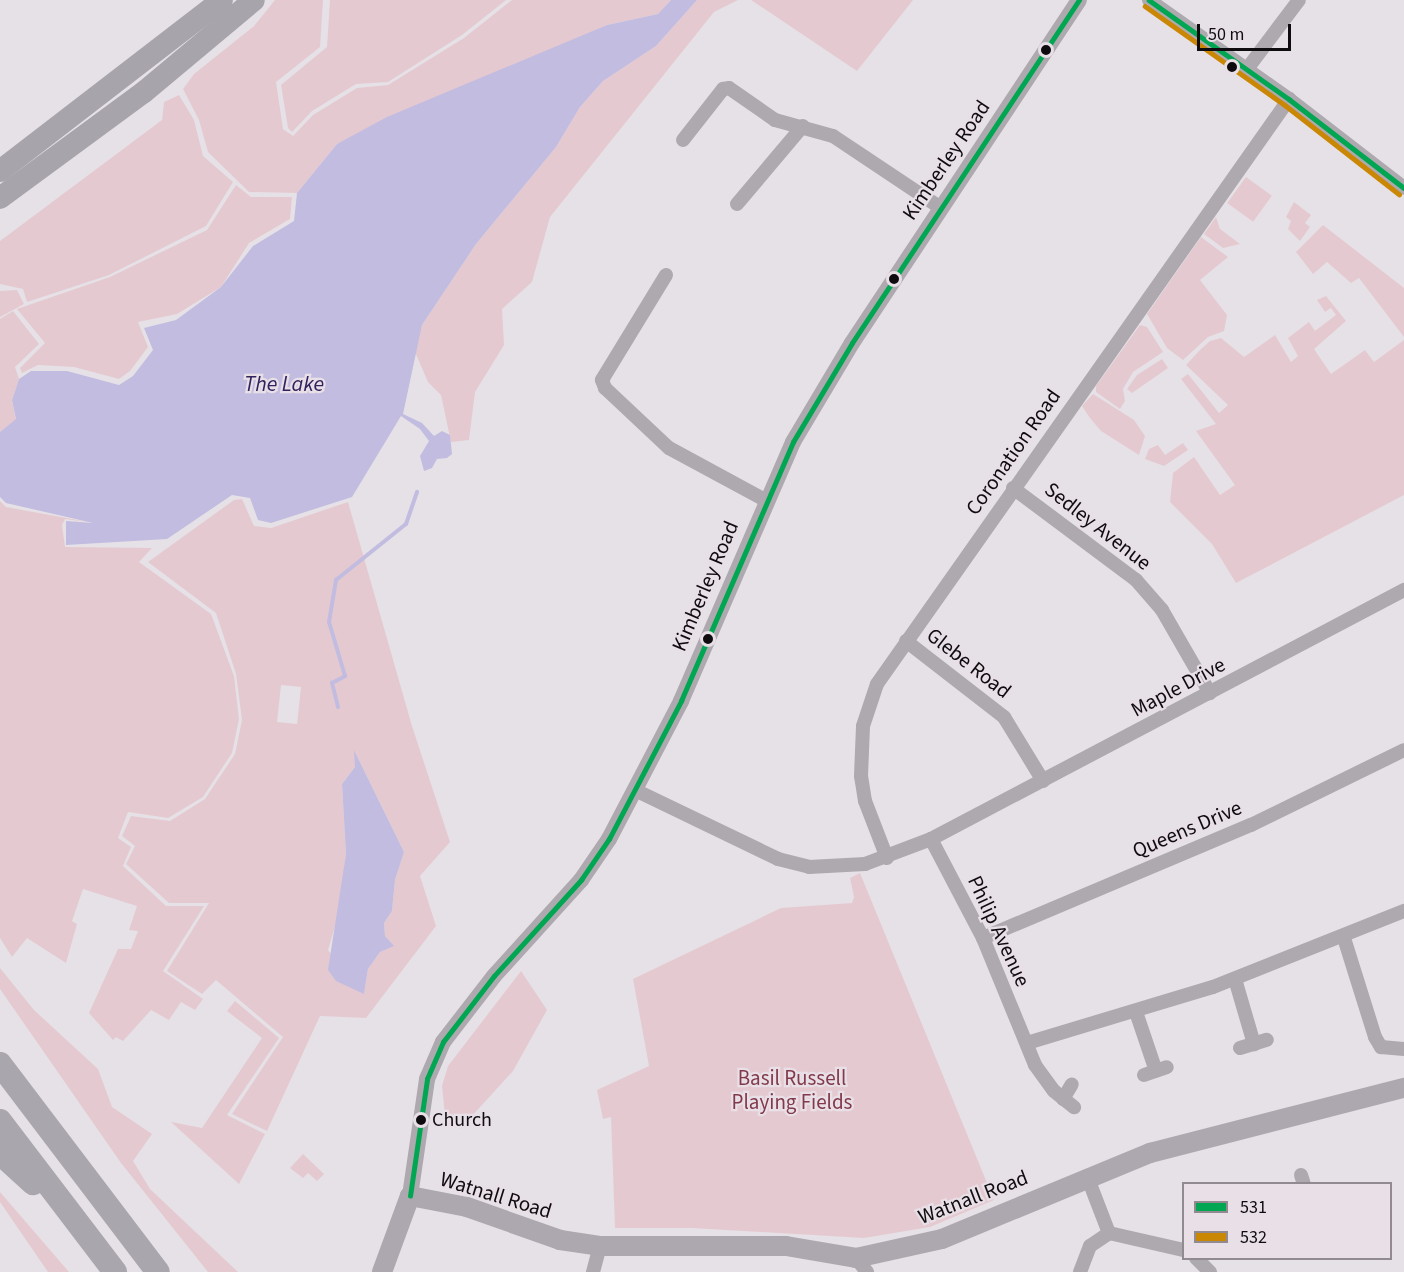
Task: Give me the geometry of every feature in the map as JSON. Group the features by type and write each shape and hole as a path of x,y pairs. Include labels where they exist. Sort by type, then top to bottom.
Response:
{"highway":[{"path":"0,171 222,0"},
{"path":"0,198 144,92 254,0"},
{"path":"0,1064 158,1272"},
{"path":"0,1121 115,1272"},
{"path":"0,1153 69,1214"}],"main road":[{"name":"Watnall Road","path":"410,1196 439,1200 560,1240 600,1246 786,1246 861,1265 942,1239 1087,1176 1150,1153 1404,1088"},
{"path":"382,1272 410,1196"}],"street":[{"name":"Kimberley Road","path":"410,1196 427,1079 443,1042 494,976 581,880 637,791 681,701 765,500 823,390 1079,0"},
{"path":"1149,0 1289,99 1404,188"},
{"path":"1247,69 1299,0"},
{"path":"683,140 723,89 729,88 775,120 832,136 941,208"},
{"name":"Coronation Road","path":"886,858 865,801 860,747 863,726 877,684 1289,99"},
{"path":"737,204 803,126"},
{"path":"666,275 602,380 605,388 669,448 765,500"},
{"name":"Sedley Avenue","path":"1013,488 1136,580 1162,610 1210,693"},
{"name":"Maple Drive","path":"637,791 778,859 809,867 839,868 886,858 931,839 1043,782 1404,590"},
{"name":"Glebe Road","path":"906,641 980,694 1004,717 1043,782"},
{"name":"Queens Drive","path":"983,938 1251,825 1404,750"},
{"name":"Philip Avenue","path":"931,839 983,938 1045,1081 1068,1103 1072,1084"},
{"path":"1027,1043 1136,1012 1235,979 1344,938 1404,911"},
{"path":"1344,938 1381,1047 1404,1049"},
{"path":"1235,979 1254,1044"},
{"path":"1136,1012 1156,1071"},
{"path":"1087,1176 1109,1233"},
{"path":"1080,1272 1090,1246 1109,1233 1182,1250"},
{"path":"593,1272 600,1246"},
{"path":"1198,1260 1210,1272"}],"green space":[{"path":"275,0 323,0 320,47 276,82 283,129 293,136 313,115 357,88 388,85 464,38 512,0 671,0 658,14 607,25 337,144 297,193 249,192 208,152 199,120 183,89 194,74 254,26"},
{"path":"330,0 506,0 462,35 388,82 356,84 312,111 292,132 288,128 281,85 327,47"},
{"path":"697,0 738,0 714,12 550,217 532,282 502,309 504,345 475,392 469,440 451,442 441,395 428,382 415,352 422,325 476,244 556,147 580,107 603,81 656,46"},
{"path":"751,0 913,0 857,71"},
{"path":"179,95 194,120 203,156 233,182 206,226 109,275 27,302 23,289 0,284 0,241 162,120 164,102"},
{"path":"1246,177 1272,196 1253,222 1227,203"},
{"path":"236,185 251,197 292,197 290,219 249,243 221,287 177,314 138,322 148,347 130,371 119,379 74,367 38,365 22,373 20,368 45,343 17,309 110,277 207,230"},
{"path":"1294,202 1311,215 1305,223 1310,227 1300,241 1288,229 1291,221 1286,217"},
{"path":"1216,217 1220,229 1240,244 1223,248 1204,234"},
{"path":"1323,225 1404,288 1404,337 1359,278 1351,283 1327,262 1313,274 1296,252"},
{"path":"1201,237 1228,257 1200,280 1227,315 1224,331 1208,337 1183,360 1167,348 1147,314"},
{"path":"17,290 24,304 0,317 0,291"},
{"path":"1326,296 1346,321 1314,349 1331,374 1365,350 1374,362 1404,340 1404,495 1236,583 1212,544 1170,502 1173,473 1194,457 1220,495 1235,485 1196,431 1216,424 1181,379 1188,374 1219,413 1228,405 1186,365 1210,341 1221,338 1244,357 1275,335 1291,362 1298,356 1288,338 1309,322 1315,331 1336,315 1331,308 1325,312 1317,300"},
{"path":"13,311 39,344 15,367 19,379 12,400 16,420 0,432 0,319"},
{"path":"1140,325 1147,327 1163,352 1133,372 1123,389 1125,401 1120,409 1096,392 1096,386"},
{"path":"1162,359 1168,368 1132,393 1127,389 1137,375"},
{"path":"1093,394 1134,420 1145,436 1139,455 1101,431 1090,418 1082,406"},
{"path":"1183,443 1188,450 1164,466 1145,459 1149,449 1158,445 1165,455"},
{"path":"242,499 254,526 271,528 348,502 412,726 450,842 420,876 436,926 366,1018 320,1016 267,1131 232,1114 283,1037 216,980 202,994 167,971 209,903 169,903 126,864 135,846 122,836 131,816 170,821 205,799 235,754 242,720 236,674 216,613 148,562 234,500","holes":["281,685 301,687 297,724 277,722","355,752 404,852 395,880 392,911 384,923 385,936 393,946 380,952 368,969 364,994 328,950 339,913 346,854 342,784 355,767"]},
{"path":"0,501 6,507 88,522 65,519 62,525 65,547 152,548 139,562 211,614 234,676 239,719 232,753 203,797 168,818 128,812 118,838 131,847 123,866 166,906 204,906 163,971 203,999 195,1010 181,1002 169,1020 151,1010 123,1041 116,1037 113,1040 89,1013 118,949 131,949 138,931 129,930 137,906 83,889 72,921 77,924 66,963 27,938 12,957 0,938"},
{"name":"Basil Russell Playing Fields","path":"860,873 994,1200 930,1227 864,1238 692,1228 615,1228 611,1117 603,1119 597,1090 649,1066 633,979 781,908 852,903 854,897 850,878"},
{"path":"0,968 34,1010 98,1069 112,1107 152,1134 133,1161 150,1189 238,1272 208,1272 121,1163 0,989"},
{"path":"521,971 547,1010 513,1071 460,1129 445,1116 442,1086 448,1066"},
{"path":"235,1001 279,1038 227,1115 265,1134 239,1184 171,1122 202,1128 262,1038 227,1011"},
{"path":"303,1154 324,1174 317,1181 308,1173 303,1178 290,1168"},
{"path":"0,1192 69,1272 48,1272 0,1202"}],"water":[{"name":"The Lake","path":"671,0 697,0 656,46 603,81 580,107 556,147 476,244 422,325 403,414 422,423 434,436 442,431 450,435 452,454 447,458 437,459 432,468 424,471 420,456 429,441 420,429 401,416 352,497 271,523 258,520 250,498 232,495 167,539 66,545 66,521 93,523 6,503 0,497 0,432 16,419 12,400 19,379 31,371 67,371 119,385 133,376 153,350 144,328 176,320 221,287 253,246 294,221 297,193 337,144 387,117 607,25 658,14"},
{"path":"354,750 404,852 395,880 392,911 384,923 385,936 394,946 380,952 368,969 364,994 336,981 328,970 346,854 342,784 355,767"}],"waterway":[{"path":"338,707 332,683 345,676 329,622 336,580 406,524 417,492"}],"transit line":[{"name":"531","path":"410,1196 427,1079 443,1042 494,976 581,880 609,839 681,701 793,442 852,343 1079,0"},
{"name":"531","path":"1149,0 1289,99 1404,188"},
{"name":"532","path":"1145,6 1285,105 1399,194"}],"place":[{"name":"Church","path":"421,1120"}]}
